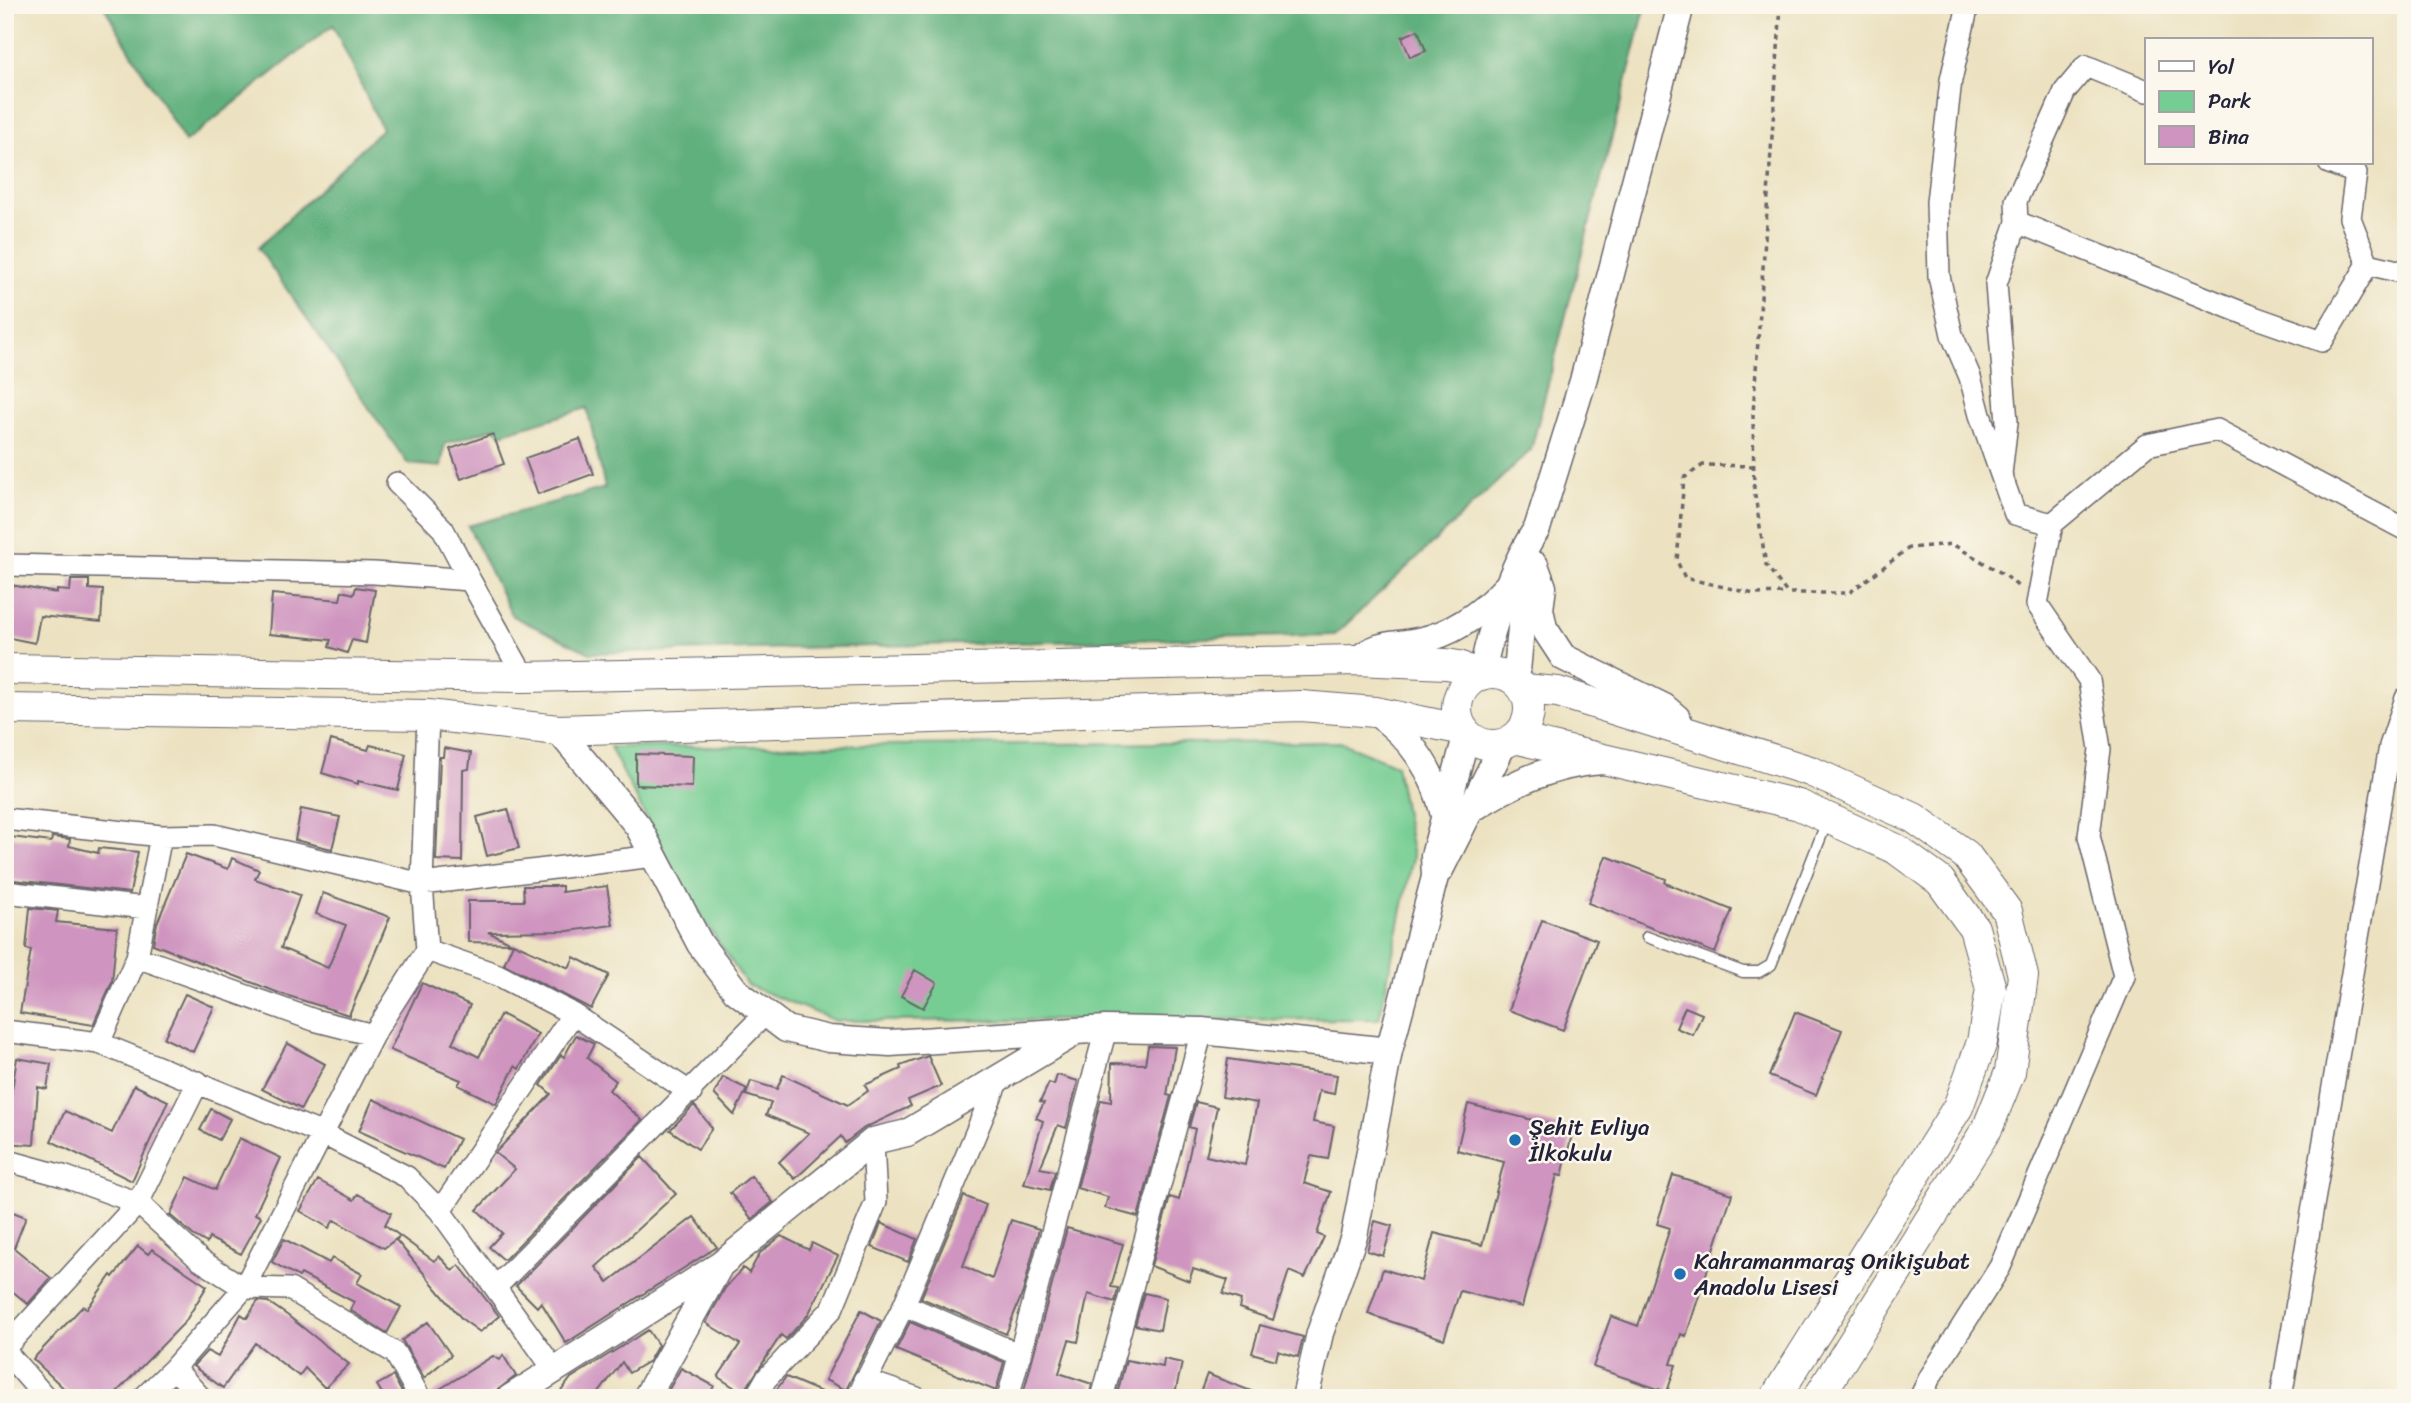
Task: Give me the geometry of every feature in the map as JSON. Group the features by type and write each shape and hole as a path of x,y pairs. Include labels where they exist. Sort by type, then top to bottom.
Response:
{"main road":[{"path":"5,669 524,677 1357,660 1446,664 1480,675 1500,674 1520,685 1558,692 1810,771 1914,818 1966,855 2007,911 2023,976 2010,1072 1988,1127 1818,1398"},
{"path":"1465,731 1457,710 1458,699 1469,682 1480,675"},
{"path":"1509,740 1527,721 1529,710 1520,685"},
{"path":"5,709 428,715 558,730 1301,706 1375,712 1465,731 1484,744 1509,740 1616,760 1799,805 1896,849 1940,881 1974,928 1991,989 1982,1042 1958,1107 1775,1398"}],"street":[{"path":"1480,675 1488,645 1524,546 1537,528 1583,381 1681,5"},
{"path":"1968,5 1951,80 1937,202 1938,276 1952,335 1970,377 2015,514 2052,524"},
{"path":"2001,474 2007,422 1996,284 2017,222 2016,201 2065,91 2086,66 2145,89"},
{"path":"2332,164 2356,173 2350,218 2368,264"},
{"path":"2017,222 2248,315 2322,341 2368,264"},
{"path":"2368,264 2406,273"},
{"path":"1920,1398 1930,1377 2000,1267 2124,976 2089,835 2100,749 2089,680 2037,604 2052,524 2147,444 2217,430 2402,523"},
{"path":"397,483 443,529 524,677"},
{"path":"1520,685 1523,607 1539,549 1537,528"},
{"path":"5,565 374,573 470,580"},
{"path":"1535,565 1543,587 1540,608 1544,628 1563,657 1664,708 1676,718 1684,732"},
{"path":"1357,660 1376,646 1420,640 1455,628 1484,609 1512,581"},
{"path":"2281,1398 2390,746 2406,698"},
{"path":"1375,712 1402,733 1424,762 1433,779 1444,816"},
{"path":"143,1398 174,1368 244,1289 373,1035 427,950 422,884 428,715"},
{"path":"558,730 638,826 700,944 736,991 786,1029 829,1039 890,1043 1106,1029 1202,1031 1389,1051"},
{"path":"1306,1398 1320,1333 1354,1236 1389,1051 1435,877 1434,856 1465,731"},
{"path":"1435,877 1448,859 1509,740"},
{"path":"1472,809 1514,784 1536,775 1589,762 1616,760"},
{"path":"5,819 161,836 214,835 422,884 654,856"},
{"path":"99,1042 137,957 161,836"},
{"path":"5,892 146,908"},
{"path":"427,950 498,975 573,1014 691,1093"},
{"path":"137,957 314,1020 373,1035"},
{"path":"440,1211 573,1014"},
{"path":"496,1287 691,1093 765,1014"},
{"path":"1008,1398 1030,1306 1106,1029"},
{"path":"5,1031 99,1042 323,1134 407,1177 440,1211 553,1368"},
{"path":"1105,1397 1202,1031"},
{"path":"510,1398 553,1368 720,1265 873,1141 907,1133 1073,1033"},
{"path":"917,1398 861,1389 904,1305 1000,1075"},
{"path":"47,1398 27,1389 5,1350 138,1203 198,1082"},
{"path":"755,1398 766,1379 832,1309 876,1202 873,1141"},
{"path":"5,1160 63,1176 138,1203 200,1260 244,1289 290,1289 395,1353 420,1398"},
{"path":"646,1398 720,1265"},
{"path":"904,1305 1020,1355"},
{"path":"174,1368 201,1398"}],"lane":[{"path":"1647,937 1744,972 1765,969 1771,965 1828,818"}],"path":[{"path":"1781,5 1753,414 1754,466 1766,565 1787,593"},
{"path":"1754,466 1703,465 1684,478 1677,561 1685,578 1754,594 1849,593 1909,548 1952,544 2005,575 2037,604"}],"green space":[{"path":"103,5 1646,5 1531,450 1335,635 590,653 512,616 468,526 605,488 587,408 501,434 494,428 445,444 441,467 408,464 258,248 382,129 333,25 185,142"},
{"path":"1340,742 1396,765 1413,857 1379,1019 836,1021 747,985 680,884 610,747"}],"building":[{"path":"1418,30 1426,51 1410,57 1402,37"},
{"path":"493,434 504,464 461,479 450,449"},
{"path":"580,439 593,474 538,494 525,458"},
{"path":"71,580 89,580 89,589 103,590 101,622 40,616 35,643 5,637 5,584 57,593 57,590 70,591"},
{"path":"356,587 375,590 366,643 352,640 347,653 329,647 331,640 269,634 272,594 340,600 342,591 354,594"},
{"path":"331,740 368,750 370,745 406,754 398,790 358,781 358,784 322,773"},
{"path":"444,748 471,753 469,769 463,770 462,861 436,860 440,757 443,757"},
{"path":"636,754 693,756 692,787 636,785"},
{"path":"301,809 340,817 332,849 295,840"},
{"path":"508,809 519,848 487,856 477,817"},
{"path":"11,837 51,842 52,837 70,839 69,846 98,853 99,848 138,852 130,893 5,879"},
{"path":"186,854 228,869 232,858 259,870 255,879 300,895 281,948 328,968 346,925 316,914 323,893 390,917 349,1015 279,993 153,944 157,923"},
{"path":"1606,856 1666,879 1665,883 1732,910 1715,953 1588,903"},
{"path":"523,886 562,886 562,892 607,886 613,925 568,931 488,932 512,943 468,942 468,901 524,901"},
{"path":"30,908 58,911 56,922 117,928 112,982 93,1025 20,1013 31,950 26,949"},
{"path":"1542,920 1597,940 1563,1030 1509,1010"},
{"path":"513,943 569,968 574,957 609,975 591,1009 504,964"},
{"path":"915,970 937,983 923,1008 901,996"},
{"path":"422,983 470,1005 452,1043 479,1057 501,1014 538,1034 519,1069 515,1066 496,1104 458,1085 461,1080 390,1050"},
{"path":"185,994 214,1007 193,1052 164,1038"},
{"path":"1685,1007 1702,1014 1693,1035 1676,1028"},
{"path":"1795,1012 1842,1030 1816,1095 1769,1076"},
{"path":"576,1035 594,1044 587,1058 616,1081 609,1090 642,1120 504,1260 489,1247 502,1233 477,1210 515,1169 495,1153 551,1094 541,1085 561,1055 564,1057"},
{"path":"287,1043 325,1064 301,1109 262,1089"},
{"path":"1148,1046 1175,1047 1167,1095 1171,1096 1138,1217 1105,1208 1108,1197 1077,1188 1101,1100 1111,1102 1112,1063 1145,1064"},
{"path":"928,1056 941,1086 908,1100 911,1106 864,1128 845,1143 841,1136 795,1179 779,1162 809,1133 766,1115 771,1103 746,1095 751,1081 777,1089 783,1075 848,1105 868,1091 865,1085 901,1069 900,1066"},
{"path":"17,1058 51,1064 47,1089 38,1087 34,1145 5,1143 5,1101 10,1102"},
{"path":"1228,1059 1337,1075 1334,1094 1319,1091 1313,1122 1334,1126 1328,1159 1311,1156 1304,1183 1331,1192 1317,1234 1324,1237 1305,1278 1289,1271 1273,1320 1239,1308 1241,1300 1223,1294 1228,1280 1193,1269 1189,1281 1151,1266 1170,1197 1179,1200 1195,1129 1189,1127 1196,1102 1217,1107 1206,1156 1245,1165 1257,1103 1222,1097"},
{"path":"1057,1075 1078,1081 1066,1128 1058,1125 1040,1168 1055,1171 1050,1190 1024,1184 1043,1121 1036,1118 1044,1103 1040,1102 1049,1083 1054,1085"},
{"path":"723,1077 747,1089 734,1115 714,1094"},
{"path":"134,1085 168,1101 132,1181 51,1141 65,1111 112,1133"},
{"path":"373,1099 459,1139 444,1169 359,1131"},
{"path":"1468,1104 1573,1130 1562,1176 1557,1175 1522,1307 1460,1291 1444,1339 1368,1314 1383,1269 1421,1281 1434,1233 1482,1245 1504,1162 1457,1150"},
{"path":"694,1105 712,1128 698,1149 670,1130"},
{"path":"211,1109 230,1119 219,1140 200,1130"},
{"path":"239,1138 281,1158 255,1214 261,1217 241,1254 209,1238 207,1243 170,1215 188,1177 215,1190"},
{"path":"642,1157 676,1194 596,1267 608,1282 694,1217 717,1247 566,1343 541,1302 537,1307 516,1286"},
{"name":"Kahramanmaraş Onikişubat Anadolu Lisesi","path":"1673,1175 1732,1194 1686,1336 1681,1334 1671,1364 1676,1365 1667,1392 1593,1367 1611,1316 1638,1326 1670,1228 1657,1224"},
{"path":"751,1176 773,1202 752,1219 730,1193"},
{"path":"318,1180 354,1200 358,1194 391,1213 385,1225 400,1236 384,1248 334,1220 329,1228 300,1211"},
{"path":"964,1196 986,1205 963,1266 992,1279 1011,1220 1039,1229 1023,1292 1006,1334 921,1298"},
{"path":"5,1209 26,1217 14,1248 51,1278 28,1304 5,1285"},
{"path":"1375,1221 1392,1226 1383,1256 1367,1251"},
{"path":"881,1223 917,1239 908,1262 872,1247"},
{"path":"1067,1228 1123,1244 1111,1287 1118,1288 1115,1302 1088,1294 1078,1342 1069,1340 1059,1373 1092,1384 1089,1398 1022,1398"},
{"path":"400,1236 434,1261 439,1256 453,1271 459,1265 499,1316 480,1332 462,1319 396,1240"},
{"path":"781,1236 809,1250 812,1243 838,1256 808,1315 786,1339 781,1335 743,1393 718,1377 740,1344 706,1323 725,1288 743,1268 749,1273 760,1253"},
{"path":"284,1239 329,1263 332,1258 362,1274 357,1283 401,1307 387,1333 350,1310 354,1302 272,1262"},
{"path":"138,1246 148,1254 152,1249 207,1286 185,1322 111,1398 74,1398 33,1359 83,1306 87,1309 111,1275 113,1277"},
{"path":"1144,1293 1166,1298 1160,1330 1135,1325"},
{"path":"258,1301 268,1302 287,1315 349,1364 325,1388 305,1368 299,1376 255,1343 223,1388 193,1366 207,1351 218,1357 241,1314 247,1318"},
{"path":"861,1310 881,1321 846,1390 825,1380"},
{"path":"428,1322 451,1355 424,1378 402,1340"},
{"path":"910,1322 1004,1362 996,1391 896,1350"},
{"path":"1260,1325 1303,1337 1298,1357 1278,1351 1276,1360 1252,1353"},
{"path":"648,1330 658,1345 649,1361 629,1373 622,1362 595,1398 556,1398 571,1378"},
{"path":"503,1355 516,1376 487,1398 433,1398 432,1394 493,1356 500,1360"},
{"path":"1164,1359 1182,1363 1174,1398 1116,1398 1126,1360 1163,1367"},
{"path":"681,1368 714,1386 708,1398 664,1398"},
{"path":"1207,1374 1264,1396 1198,1398"},
{"path":"393,1376 405,1398 385,1398 377,1385"},
{"path":"786,1377 835,1398 770,1398"}],"place":[{"name":"Şehit Evliya İlkokulu","path":"1515,1140"},
{"name":"Kahramanmaraş Onikişubat Anadolu Lisesi","path":"1680,1274"}]}
